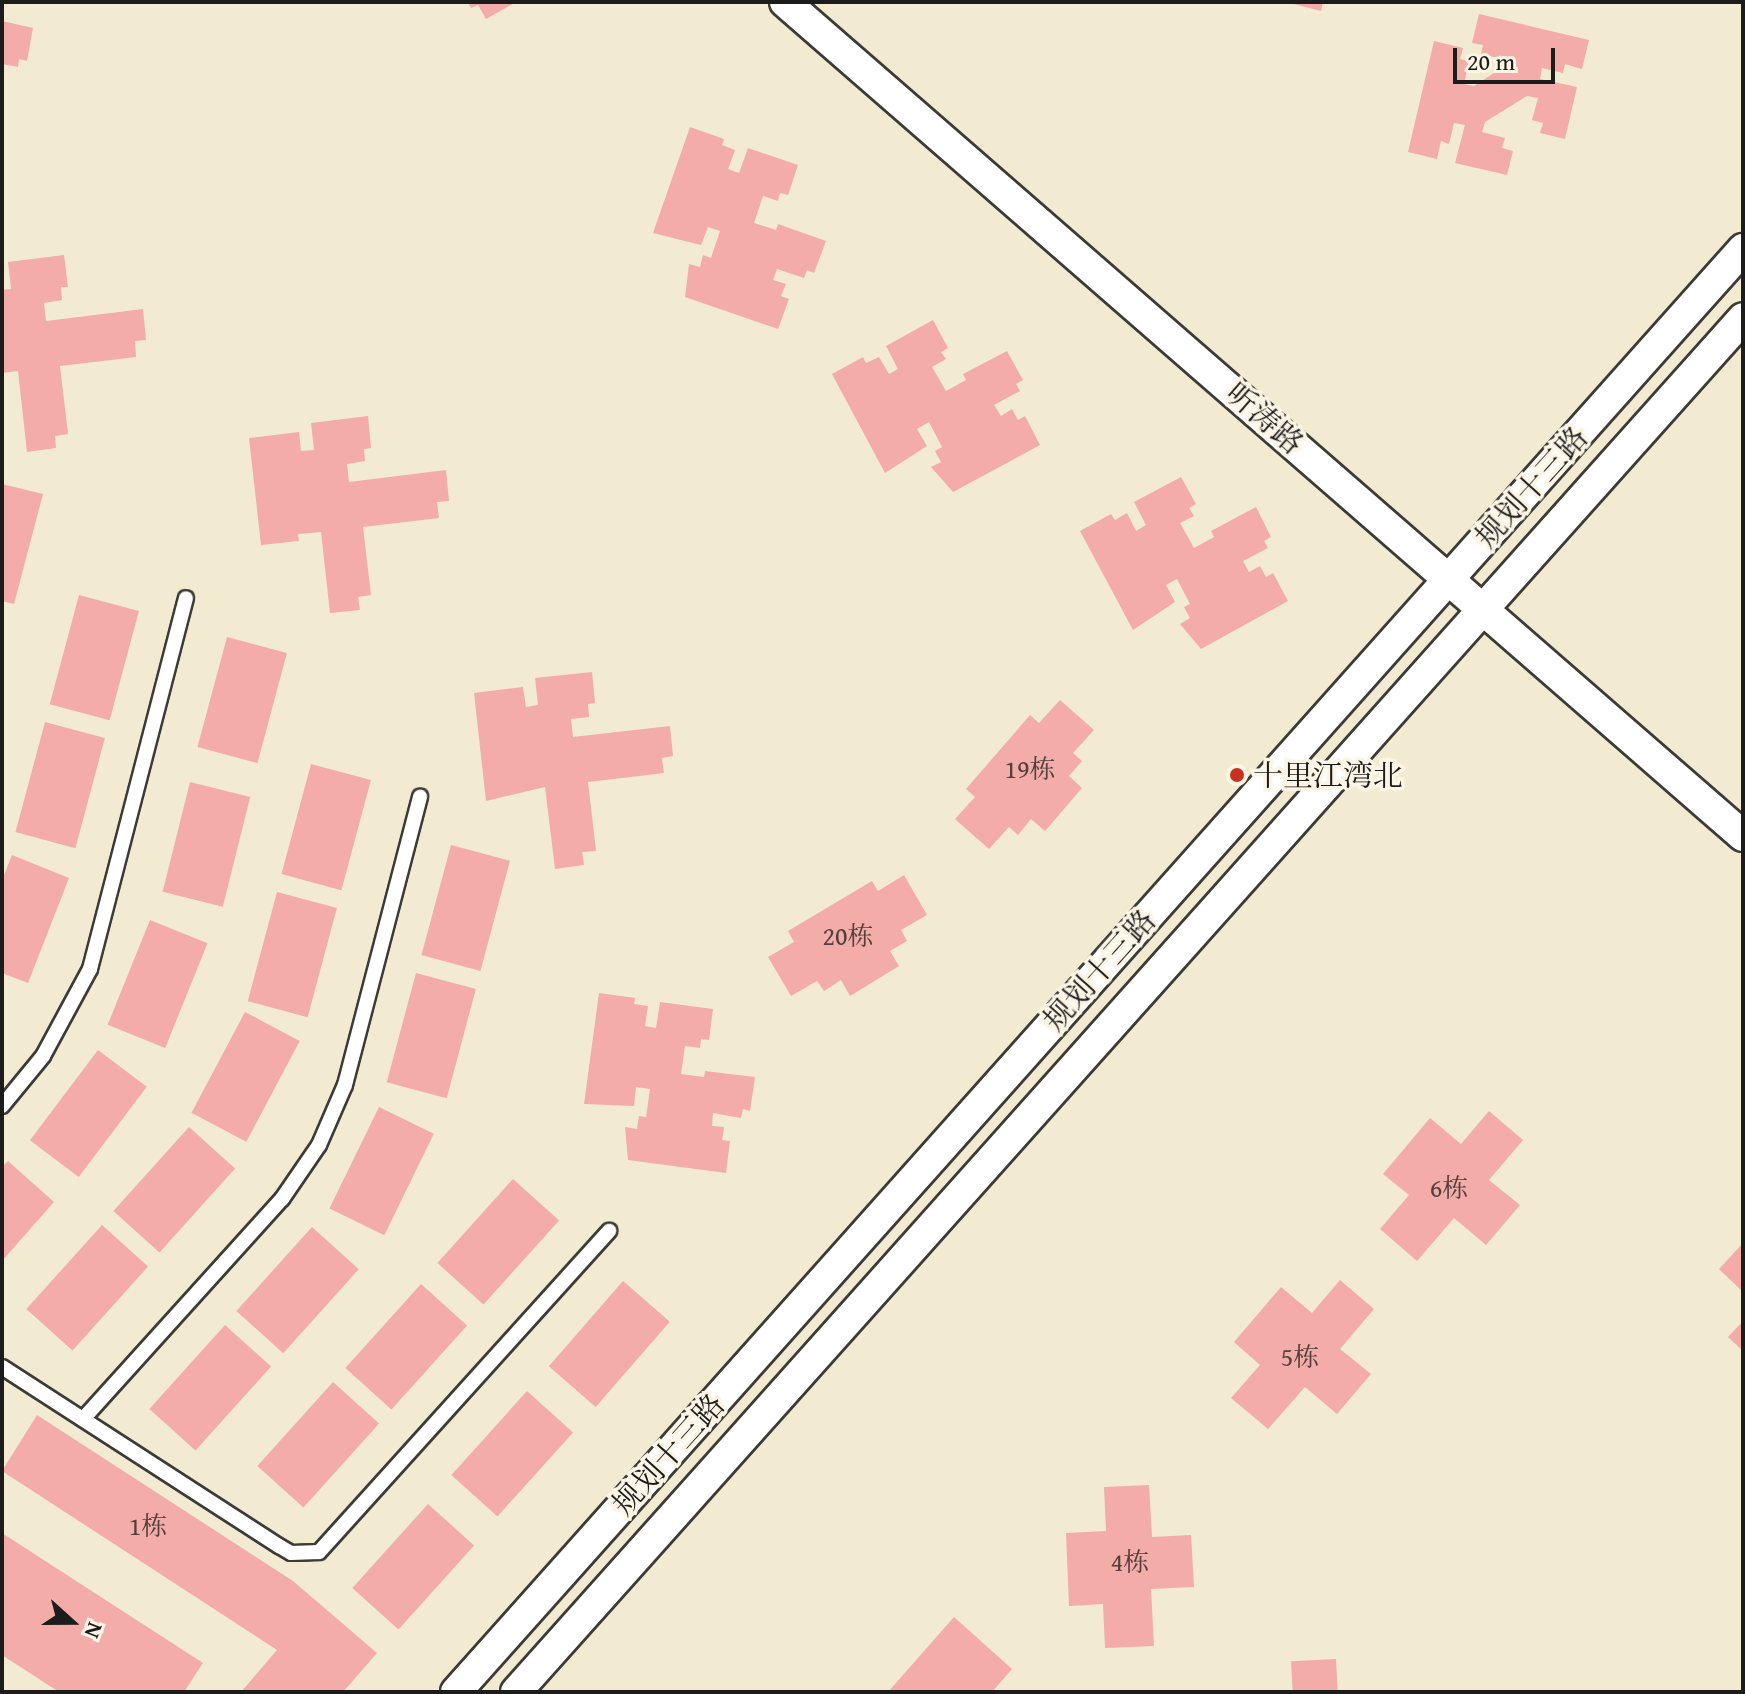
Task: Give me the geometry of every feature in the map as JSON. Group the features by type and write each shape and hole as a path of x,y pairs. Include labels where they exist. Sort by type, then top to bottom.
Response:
{"street":[{"name":"听涛路","path":"785,2 1743,836"},
{"name":"规划十三路","path":"456,1692 1743,249"},
{"name":"规划十三路","path":"516,1692 1743,318"}],"lane":[{"path":"2,1106 43,1056 90,969 186,598"},
{"path":"83,1419 282,1199 319,1145 345,1085 420,797"},
{"path":"2,1367 291,1553 319,1552 609,1231"}],"building":[{"path":"468,2 516,2 486,19 478,5 471,8"},
{"path":"1286,2 1323,2 1321,11"},
{"path":"1479,14 1589,40 1582,69 1565,64 1563,73 1542,68 1540,79 1577,87 1565,139 1540,133 1543,123 1532,120 1538,98 1527,96 1485,122 1482,132 1505,138 1502,148 1513,151 1507,175 1455,163 1465,125 1454,123 1449,144 1441,141 1437,159 1408,152 1434,41 1463,48 1460,59 1469,61 1464,84 1474,86 1500,69 1503,59 1481,54 1483,45 1472,43"},
{"path":"2,21 33,28 27,61 19,59 18,67 2,64"},
{"path":"690,127 724,139 722,145 735,150 728,169 739,173 748,148 798,165 788,195 780,193 778,201 763,196 754,223 776,230 778,224 826,241 814,273 807,270 804,278 777,269 773,280 786,284 781,296 789,299 778,329 685,297 689,264 700,267 703,255 711,258 720,231 708,227 701,245 653,233"},
{"path":"64,255 68,287 61,287 62,300 44,303 46,321 143,309 146,340 135,341 136,357 60,366 68,434 55,436 56,448 27,452 18,371 2,373 2,290 11,289 8,262"},
{"path":"933,320 948,348 941,352 946,359 932,367 946,391 966,380 963,374 1007,351 1023,380 1016,384 1020,391 994,405 1001,416 1012,409 1018,420 1025,416 1040,445 953,492 931,467 941,462 935,451 942,447 929,422 917,429 927,446 885,473 832,374 863,357 866,363 879,357 889,374 898,369 886,346"},
{"path":"368,416 371,448 364,449 365,461 347,464 349,482 446,470 449,501 437,502 439,518 363,527 371,595 358,597 360,610 330,613 321,532 298,534 299,541 261,545 249,438 299,432 301,451 314,450 311,423"},
{"path":"1181,477 1196,504 1189,508 1194,516 1180,523 1194,548 1214,537 1211,531 1256,507 1271,537 1264,541 1268,548 1243,561 1249,572 1260,566 1266,577 1273,573 1288,601 1201,649 1180,624 1190,618 1184,607 1190,604 1177,579 1166,585 1175,602 1133,630 1080,531 1111,514 1115,520 1127,513 1136,531 1146,525 1134,502"},
{"path":"2,484 43,494 14,604 2,601"},
{"path":"79,595 139,611 110,720 50,704"},
{"path":"227,637 287,653 257,763 197,747"},
{"path":"592,672 595,703 588,704 589,717 571,719 573,737 670,726 673,756 662,758 664,773 588,782 596,851 582,852 584,865 555,869 545,787 486,801 474,693 523,687 526,707 538,705 535,678"},
{"path":"1060,700 1094,730 1073,753 1082,761 1069,776 1082,788 1045,831 1031,819 1018,835 1009,827 989,849 955,819 975,797 966,789 1030,715 1039,723"},
{"path":"45,722 105,738 75,848 15,832"},
{"path":"311,764 371,780 341,890 281,874"},
{"path":"190,782 250,797 223,907 163,892"},
{"path":"451,845 510,861 480,971 421,955"},
{"path":"12,855 69,878 28,983 2,973 2,880"},
{"path":"904,875 927,915 901,930 907,941 890,951 899,966 850,996 841,980 824,991 817,981 791,996 768,957 794,942 788,931 872,881 878,891"},
{"path":"277,892 337,908 308,1017 248,1001"},
{"path":"150,920 207,943 165,1048 108,1025"},
{"path":"416,973 476,989 447,1098 387,1082"},
{"path":"599,993 635,998 634,1004 648,1006 645,1026 656,1028 660,1002 713,1009 709,1040 701,1039 700,1048 685,1046 681,1074 704,1077 705,1071 755,1077 750,1111 743,1109 741,1118 713,1113 712,1126 724,1127 722,1140 730,1141 726,1173 628,1160 625,1127 637,1129 639,1116 646,1117 650,1089 636,1087 634,1106 584,1104"},
{"path":"245,1012 300,1041 246,1142 191,1113"},
{"path":"98,1050 147,1087 79,1177 30,1140"},
{"path":"379,1107 434,1134 384,1235 329,1209"},
{"path":"1489,1111 1523,1140 1489,1180 1520,1205 1486,1245 1454,1218 1417,1261 1380,1229 1409,1195 1383,1174 1430,1118 1461,1144"},
{"path":"189,1127 235,1168 159,1252 113,1211"},
{"path":"8,1161 54,1202 2,1261 2,1167"},
{"path":"513,1179 559,1220 483,1304 437,1263"},
{"path":"102,1225 148,1266 72,1350 26,1309"},
{"path":"312,1227 359,1269 283,1353 236,1311"},
{"path":"1743,1243 1743,1292 1719,1269"},
{"path":"1340,1280 1374,1309 1340,1349 1371,1374 1337,1414 1305,1387 1268,1429 1231,1398 1260,1365 1234,1342 1281,1287 1312,1313"},
{"path":"623,1281 670,1322 596,1407 549,1366"},
{"path":"421,1284 467,1325 391,1409 345,1368"},
{"path":"1743,1321 1743,1351 1728,1337"},
{"path":"225,1325 271,1366 195,1450 149,1409"},
{"path":"333,1382 379,1423 303,1507 257,1466"},
{"path":"527,1391 573,1432 497,1516 451,1475"},
{"path":"37,1415 293,1581 377,1653 343,1692 241,1692 277,1650 2,1471"},
{"path":"1149,1485 1152,1537 1191,1535 1194,1587 1151,1589 1154,1646 1105,1648 1103,1604 1069,1606 1066,1533 1106,1531 1104,1487"},
{"path":"428,1504 474,1545 398,1629 352,1588"},
{"path":"2,1533 203,1663 184,1692 59,1692 2,1655"},
{"path":"954,1617 1012,1669 992,1692 888,1692"},
{"path":"1336,1659 1338,1692 1293,1692 1291,1661"}],"place":[{"name":"十里江湾北","path":"1237,775"}]}
